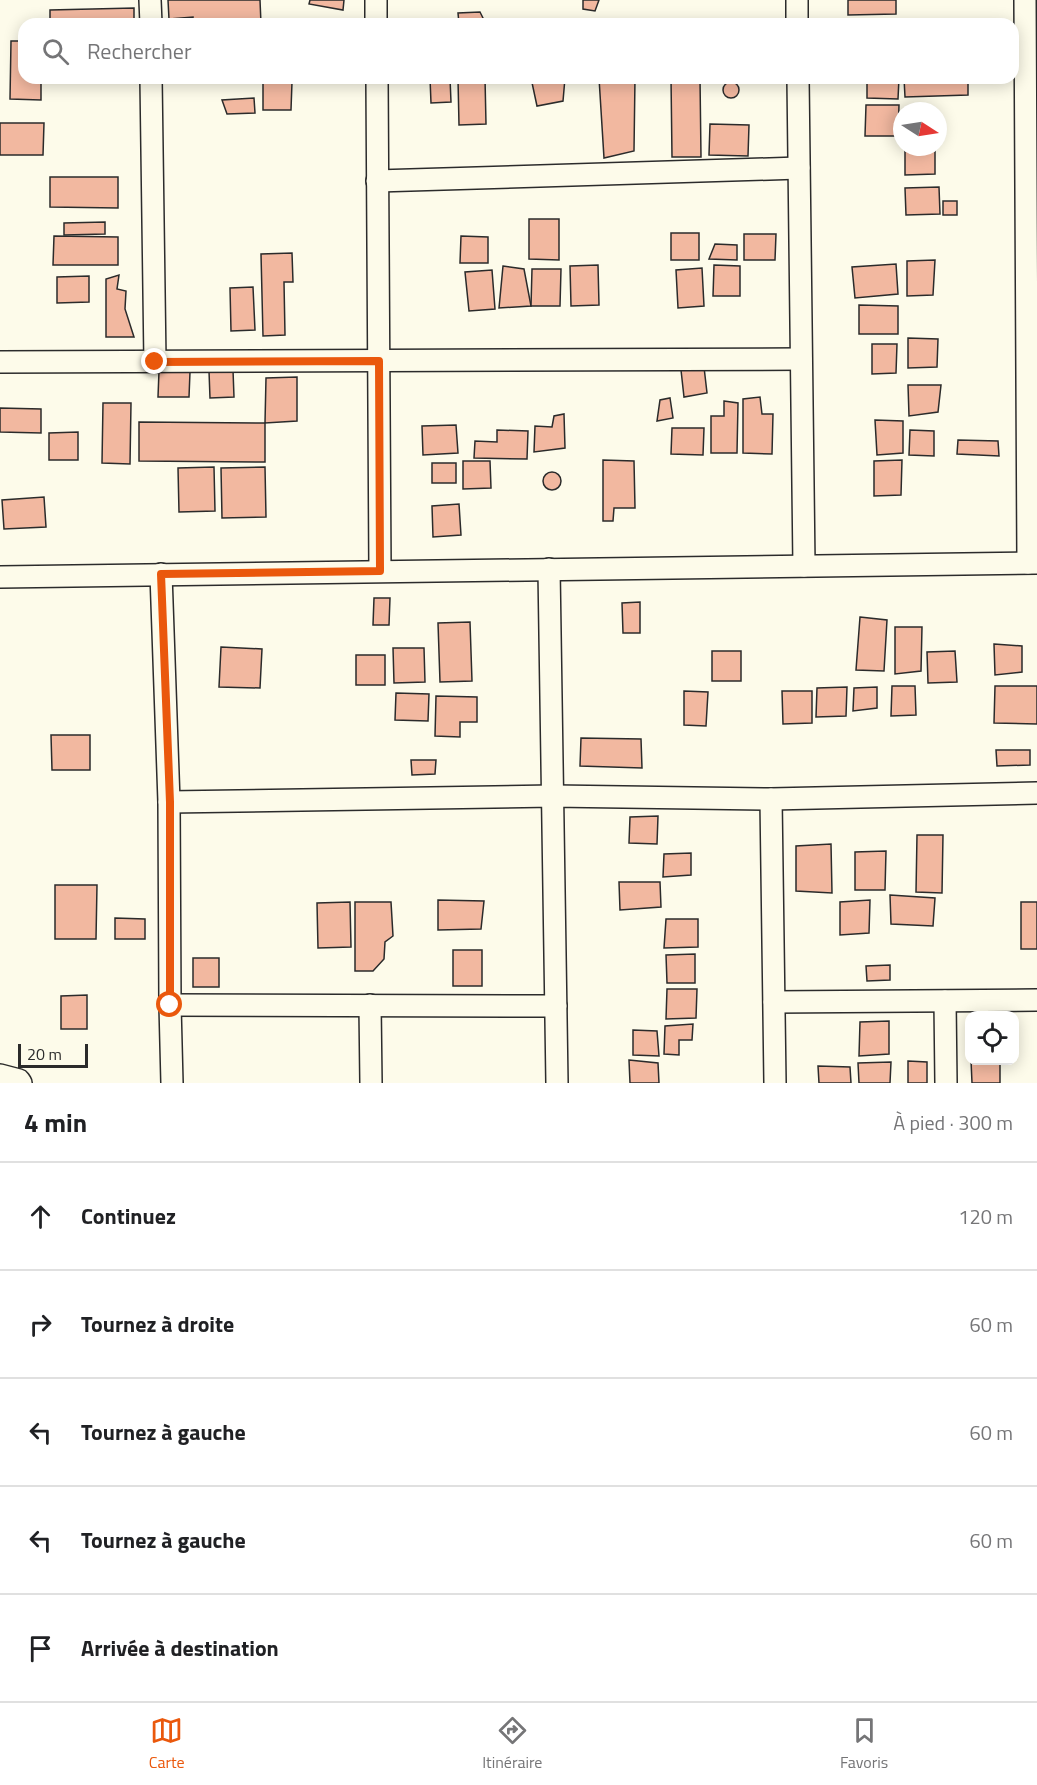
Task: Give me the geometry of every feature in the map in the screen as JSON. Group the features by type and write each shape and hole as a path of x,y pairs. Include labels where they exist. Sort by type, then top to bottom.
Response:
{"street":[{"path":"150,0 151,18"},
{"path":"376,0 376,18"},
{"path":"797,0 797,18"},
{"path":"0,577 1032,563 1032,348 1024,0"},
{"path":"152,84 155,362"},
{"path":"377,84 380,571"},
{"path":"798,84 804,566"},
{"path":"377,181 799,168"},
{"path":"0,362 801,359"},
{"path":"549,569 557,1083"},
{"path":"161,574 170,802 172,1083"},
{"path":"170,802 553,796 771,798 1037,793"},
{"path":"771,798 775,1083"},
{"path":"774,1002 1037,1000"},
{"path":"945,1001 946,1083"},
{"path":"170,1005 556,1006"},
{"path":"370,1005 371,1083"},
{"path":"0,1075 21,1083"}],"building":[{"path":"168,0 260,0 261,18 169,18"},
{"path":"310,0 344,0 343,10 309,4"},
{"path":"583,0 599,0 595,11 583,9"},
{"path":"848,0 896,0 896,14 848,15"},
{"path":"134,8 134,18 50,18 50,10"},
{"path":"480,12 483,18 458,18 458,13"},
{"path":"11,41 18,41 18,84 41,84 41,100 10,99"},
{"path":"263,84 292,84 291,110 263,110"},
{"path":"430,84 450,84 451,102 431,103"},
{"path":"458,84 485,84 486,124 459,125"},
{"path":"532,84 564,84 563,101 537,106"},
{"path":"599,84 635,84 634,151 604,158"},
{"path":"671,84 700,84 701,157 672,157"},
{"path":"725,84 737,84 737,96 731,98 725,96 723,90"},
{"path":"867,84 899,84 898,99 867,98"},
{"path":"904,84 968,84 968,95 905,97"},
{"path":"254,98 255,113 227,114 222,100"},
{"path":"866,105 893,105 893,136 865,136"},
{"path":"0,123 44,123 43,155 0,155"},
{"path":"710,124 749,125 748,156 709,155"},
{"path":"905,156 935,156 935,174 905,175"},
{"path":"50,177 118,177 118,208 50,207"},
{"path":"939,187 940,214 906,215 905,188"},
{"path":"943,201 957,201 957,215 943,215"},
{"path":"529,219 559,219 559,260 529,259"},
{"path":"105,222 105,234 64,235 64,223"},
{"path":"671,233 699,233 699,260 671,260"},
{"path":"744,234 776,234 775,260 744,260"},
{"path":"54,236 118,237 118,265 53,265"},
{"path":"461,236 488,237 488,263 460,263"},
{"path":"715,244 737,245 737,260 709,259"},
{"path":"292,253 293,282 284,282 285,335 263,336 261,254"},
{"path":"935,260 933,295 907,296 907,261"},
{"path":"896,264 898,294 855,298 852,267"},
{"path":"598,265 599,305 571,306 570,266"},
{"path":"714,265 740,266 740,296 713,296"},
{"path":"503,266 524,269 531,306 499,308"},
{"path":"702,268 704,306 678,308 676,270"},
{"path":"532,269 561,269 560,306 531,306"},
{"path":"492,270 495,309 469,311 465,272"},
{"path":"119,275 117,289 126,291 125,309 134,337 106,337 106,279"},
{"path":"89,276 89,302 57,303 57,277"},
{"path":"253,287 255,330 231,331 230,288"},
{"path":"859,305 898,306 898,334 859,334"},
{"path":"908,338 938,339 937,367 908,368"},
{"path":"872,344 897,344 896,373 872,374"},
{"path":"704,367 707,393 684,397 681,370"},
{"path":"233,370 234,397 210,398 209,371"},
{"path":"159,371 190,372 189,397 158,397"},
{"path":"297,377 297,421 265,423 266,378"},
{"path":"908,385 941,385 938,412 909,416"},
{"path":"760,397 762,414 773,414 772,454 743,453 743,399"},
{"path":"670,398 673,418 657,421 660,400"},
{"path":"724,401 738,403 737,453 711,453 711,416 724,416"},
{"path":"103,403 131,403 130,464 102,463"},
{"path":"0,408 41,409 41,433 0,432"},
{"path":"564,414 565,448 534,452 535,426 552,427 554,416"},
{"path":"875,420 903,421 903,453 877,455"},
{"path":"139,422 265,423 265,462 139,461"},
{"path":"456,425 458,453 423,455 422,426"},
{"path":"672,428 704,428 703,455 671,454"},
{"path":"497,430 528,431 527,459 474,458 475,441 497,442"},
{"path":"910,430 934,431 934,456 909,455"},
{"path":"78,432 78,460 49,460 49,433"},
{"path":"958,440 998,441 999,456 957,454"},
{"path":"603,460 634,461 635,508 614,508 613,521 603,521"},
{"path":"902,460 901,495 874,496 874,461"},
{"path":"463,461 490,461 491,488 463,489"},
{"path":"432,463 456,463 456,483 432,483"},
{"path":"214,467 215,511 179,512 178,468"},
{"path":"265,467 266,517 222,518 221,468"},
{"path":"552,472 558,475 561,481 558,487 552,490 546,487 543,481 546,475"},
{"path":"44,497 46,527 4,529 2,500"},
{"path":"459,504 461,535 433,537 432,506"},
{"path":"374,598 390,598 389,625 373,625"},
{"path":"640,602 640,633 623,633 622,603"},
{"path":"860,617 887,620 884,671 856,670"},
{"path":"470,622 472,681 440,682 438,623"},
{"path":"895,627 922,627 921,671 895,674"},
{"path":"994,644 1022,646 1022,672 995,675"},
{"path":"221,647 262,649 260,688 219,687"},
{"path":"393,648 424,648 425,682 394,683"},
{"path":"712,651 741,651 741,681 712,681"},
{"path":"955,651 957,682 928,683 927,652"},
{"path":"356,655 385,655 385,685 356,685"},
{"path":"892,686 915,686 916,715 891,716"},
{"path":"995,686 1037,686 1037,724 994,723"},
{"path":"847,687 846,716 816,717 817,688"},
{"path":"877,687 877,708 853,711 854,688"},
{"path":"684,691 708,692 706,726 684,725"},
{"path":"782,691 812,691 812,723 783,724"},
{"path":"396,693 429,694 428,721 395,720"},
{"path":"436,696 477,697 477,722 460,722 460,737 435,736"},
{"path":"51,735 90,735 90,770 52,770"},
{"path":"581,738 641,739 642,768 580,766"},
{"path":"996,750 1030,750 1030,765 997,766"},
{"path":"411,760 436,760 435,774 412,775"},
{"path":"658,816 657,844 629,843 630,817"},
{"path":"917,835 943,835 942,893 916,892"},
{"path":"831,844 832,893 796,891 796,846"},
{"path":"886,851 885,890 855,890 855,852"},
{"path":"691,853 691,875 663,877 664,854"},
{"path":"619,882 660,882 661,907 620,910"},
{"path":"55,885 97,885 96,939 55,939"},
{"path":"890,895 935,898 933,926 891,924"},
{"path":"438,900 484,901 481,929 438,930"},
{"path":"870,900 869,933 840,935 840,902"},
{"path":"350,902 351,947 318,948 317,903"},
{"path":"355,902 391,902 393,936 385,942 384,959 373,971 355,971"},
{"path":"1021,902 1037,902 1037,949 1021,949"},
{"path":"115,918 145,919 145,939 115,939"},
{"path":"666,919 698,919 698,947 664,948"},
{"path":"453,950 482,950 482,986 453,986"},
{"path":"695,954 695,983 667,983 666,955"},
{"path":"193,958 219,958 219,987 193,987"},
{"path":"890,965 890,980 867,981 866,966"},
{"path":"667,989 697,989 696,1018 666,1019"},
{"path":"87,995 87,1029 61,1029 61,996"},
{"path":"889,1021 889,1054 859,1056 860,1022"},
{"path":"693,1024 692,1040 679,1040 679,1055 664,1054 665,1026"},
{"path":"633,1030 657,1031 659,1056 633,1055"},
{"path":"629,1060 658,1063 659,1083 630,1083"},
{"path":"908,1061 927,1062 927,1083 908,1083"},
{"path":"891,1062 890,1083 859,1083 858,1063"},
{"path":"971,1065 1000,1065 1000,1083 972,1083"},
{"path":"818,1066 850,1067 851,1083 819,1083"}],"route":[{"path":"155,362 379,361 380,571 161,574 170,802 170,1005"}]}
